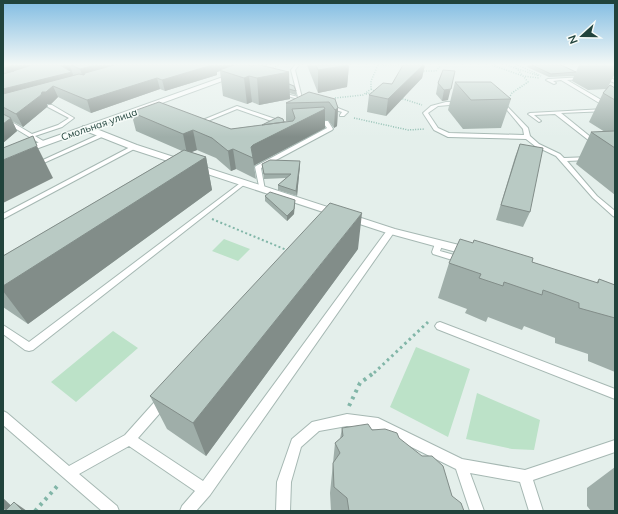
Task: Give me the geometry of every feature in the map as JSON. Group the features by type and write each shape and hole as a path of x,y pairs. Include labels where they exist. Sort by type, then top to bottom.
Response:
{"street":[{"name":"Смольная улица","path":"3,158 198,89"},
{"path":"86,128 134,147 243,184 333,211 391,231 483,255"}],"lane":[{"path":"539,121 530,114 614,109 579,89"},
{"path":"285,95 299,90 300,98"},
{"path":"272,91 316,103"},
{"path":"468,102 444,103 430,107 425,113 436,129 448,135 527,137 537,146 558,155 595,197 615,215"},
{"path":"491,103 504,104 526,129 527,137"},
{"path":"324,105 346,112 342,115"},
{"path":"31,136 60,126 72,118 50,106"},
{"path":"195,130 188,127 237,107 288,126"},
{"path":"556,112 599,146"},
{"path":"3,119 43,143"},
{"path":"262,190 258,167 330,129 326,122 310,123"},
{"path":"30,167 102,135"},
{"path":"3,217 134,147"},
{"path":"562,160 597,157"},
{"path":"180,173 191,167"},
{"path":"3,329 29,347 243,184"},
{"path":"325,220 333,211"},
{"path":"187,511 205,490 391,231"},
{"path":"439,243 436,252 474,264"},
{"path":"435,323 615,394"},
{"path":"68,473 129,439 170,392"},
{"path":"3,417 112,511"},
{"path":"282,511 284,482 296,443 316,426 347,420 378,424 461,465 525,476 615,446"},
{"path":"129,439 205,490"},
{"path":"461,465 477,511"},
{"path":"525,476 536,511"}],"path":[{"path":"363,95 372,89 376,92"},
{"path":"504,104 512,93 518,89"},
{"path":"309,101 363,95 376,92 382,93"},
{"path":"395,97 430,107"},
{"path":"342,115 408,130 436,129"},
{"path":"202,215 295,254"},
{"path":"347,420 349,408 360,383 369,378 435,323"},
{"path":"35,511 68,473"}],"green space":[{"path":"224,239 250,249 238,261 212,251"},
{"path":"113,331 138,348 76,402 51,382"},
{"path":"416,347 470,369 448,437 390,407"},
{"path":"477,393 540,420 534,450 512,449 466,439"}],"building":[{"path":"22,89 50,89 46,92 42,92 41,95 16,114 3,107 3,94"},
{"path":"60,89 122,89 87,100"},
{"path":"376,89 398,89 388,99 369,95"},
{"path":"461,89 499,89 511,99 471,100"},
{"path":"607,89 615,89 615,100 603,93"},
{"path":"309,92 335,99 338,108 335,110 329,102 286,103"},
{"path":"159,102 231,129 293,121 295,118 292,109 324,107 325,109 253,145 251,147 253,158 233,149 228,151 212,138 193,130 183,134 131,112"},
{"path":"3,114 11,118 3,124"},
{"path":"278,117 283,119 284,122 262,125"},
{"path":"615,131 615,148 591,132"},
{"path":"33,136 37,146 3,160 3,148"},
{"path":"520,144 543,148 530,212 501,205"},
{"path":"184,150 206,157 3,286 3,256"},
{"path":"270,160 300,161 296,191 278,185 291,174 264,174 262,164"},
{"path":"270,192 295,200 294,209 287,216 265,196"},
{"path":"330,203 362,213 193,423 150,396"},
{"path":"460,239 473,243 474,240 533,258 532,262 598,283 599,279 615,285 615,318 579,308 579,303 543,290 542,295 504,282 503,286 479,278 481,274 449,263"},
{"path":"368,424 372,430 385,429 397,433 399,438 422,456 432,456 443,466 452,496 461,503 464,511 349,511 347,498 334,487 333,463 340,453 335,443 343,436 342,428"},
{"path":"14,502 23,511 3,511 3,508 6,510"}]}
